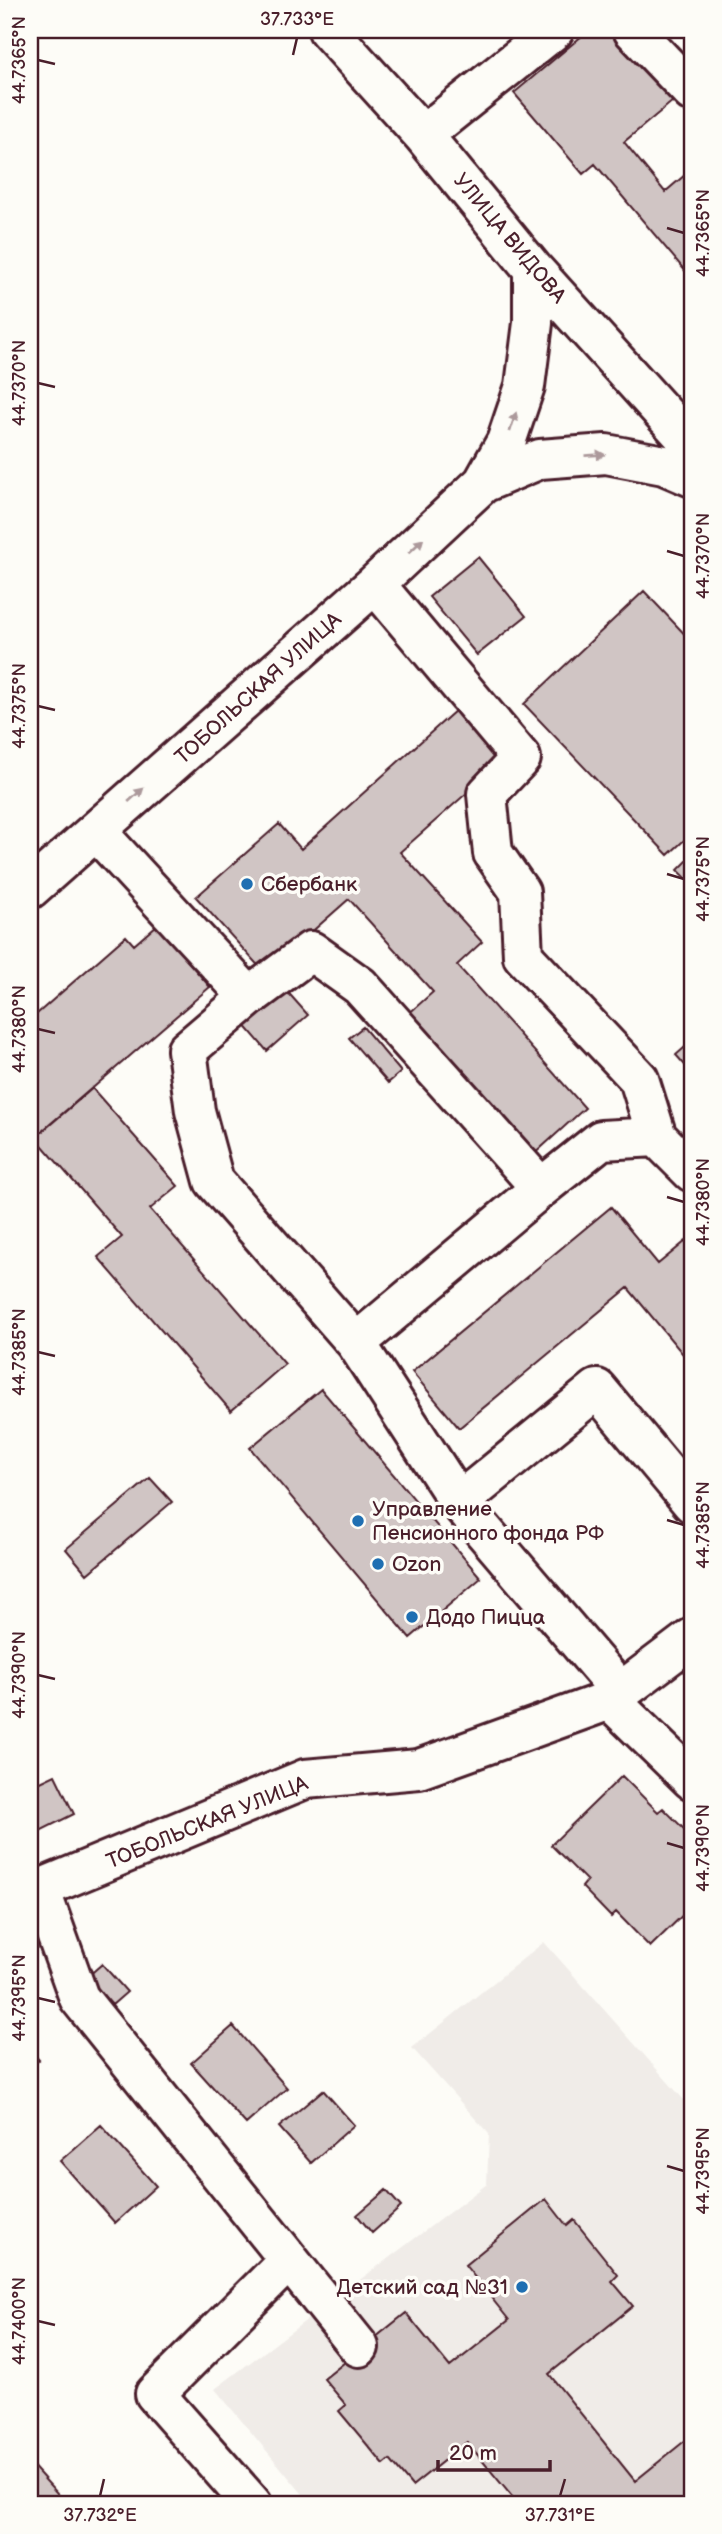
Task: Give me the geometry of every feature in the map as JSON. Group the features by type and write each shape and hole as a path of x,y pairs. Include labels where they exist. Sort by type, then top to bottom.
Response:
{"street":[{"name":"УЛИЦА ВИДОВА","path":"328,30 423,135 533,268 692,445"},
{"path":"423,135 554,30"},
{"path":"633,30 692,92"},
{"name":"ТОБОЛЬСКАЯ УЛИЦА","path":"30,889 375,584 483,483 506,442 525,386 533,323 533,268"},
{"name":"ТОБОЛЬСКАЯ УЛИЦА","path":"483,483 540,459 606,454 664,465 692,477"},
{"path":"375,584 521,758 486,794 493,853 520,892 523,956 639,1079 657,1137 692,1172"},
{"path":"96,831 249,997"},
{"path":"541,1188 360,986 311,951 249,997 187,1051 195,1111 214,1181 356,1343 459,1502 616,1696 692,1780"},
{"path":"356,1343 601,1140 657,1137"},
{"path":"459,1502 597,1389 692,1503"},
{"name":"ТОБОЛЬСКАЯ УЛИЦА","path":"35,1891 305,1779 419,1769 616,1696 692,1638"},
{"path":"35,1891 79,1998 359,2347"},
{"path":"252,2504 155,2394 289,2260"}],"shaded area":[{"name":"Детский сад №31","path":"544,1942 692,2109 692,2504 311,2504 215,2389 487,2184 489,2134 412,2048"}],"building":[{"path":"589,30 612,30 673,101 624,142 665,192 692,169 692,279 595,164 583,174 514,93"},
{"path":"478,557 526,616 477,655 429,597"},
{"path":"644,591 692,642 692,833 668,855 524,704"},
{"path":"456,710 502,762 400,852 482,942 457,965 585,1108 532,1156 406,1016 433,992 349,899 265,973 196,897 279,824 301,849"},
{"path":"692,856 692,884 678,870"},
{"path":"157,925 210,987 30,1142 30,1020 126,936 134,945"},
{"path":"284,988 308,1015 267,1051 243,1023"},
{"path":"363,1027 401,1072 388,1083 349,1038"},
{"path":"692,1041 692,1073 676,1055"},
{"path":"92,1088 178,1186 150,1209 285,1364 231,1411 98,1257 122,1237 35,1137"},
{"path":"611,1207 658,1264 686,1241 692,1249 692,1365 628,1288 459,1428 412,1372"},
{"path":"321,1389 481,1578 410,1638 250,1448"},
{"path":"150,1478 172,1502 87,1574 66,1549"},
{"path":"55,1775 74,1814 30,1836 30,1787"},
{"path":"622,1776 658,1812 663,1808 692,1837 687,1842 692,1847 692,1906 650,1947 616,1912 611,1917 582,1887 587,1881 551,1845"},
{"path":"102,1964 127,1992 112,2005 87,1977"},
{"path":"233,2026 287,2088 246,2124 191,2063"},
{"path":"30,2050 39,2060 30,2068"},
{"path":"323,2090 354,2125 311,2163 279,2127"},
{"path":"101,2125 156,2186 115,2223 60,2161"},
{"path":"386,2190 401,2207 372,2233 357,2215"},
{"path":"546,2199 567,2226 574,2220 618,2275 612,2281 633,2306 549,2374 635,2481 692,2435 692,2504 518,2504 467,2442 412,2486 390,2460 384,2465 339,2411 346,2405 324,2379 406,2313 450,2367 509,2320 465,2265"},
{"path":"30,2463 67,2504 30,2504"}],"place":[{"name":"Сбербанк","path":"247,884"},
{"name":"Управление Пенсионного фонда РФ","path":"358,1521"},
{"name":"Ozon","path":"378,1564"},
{"name":"Додо Пицца","path":"412,1617"},
{"name":"Детский сад №31","path":"522,2287"}]}
